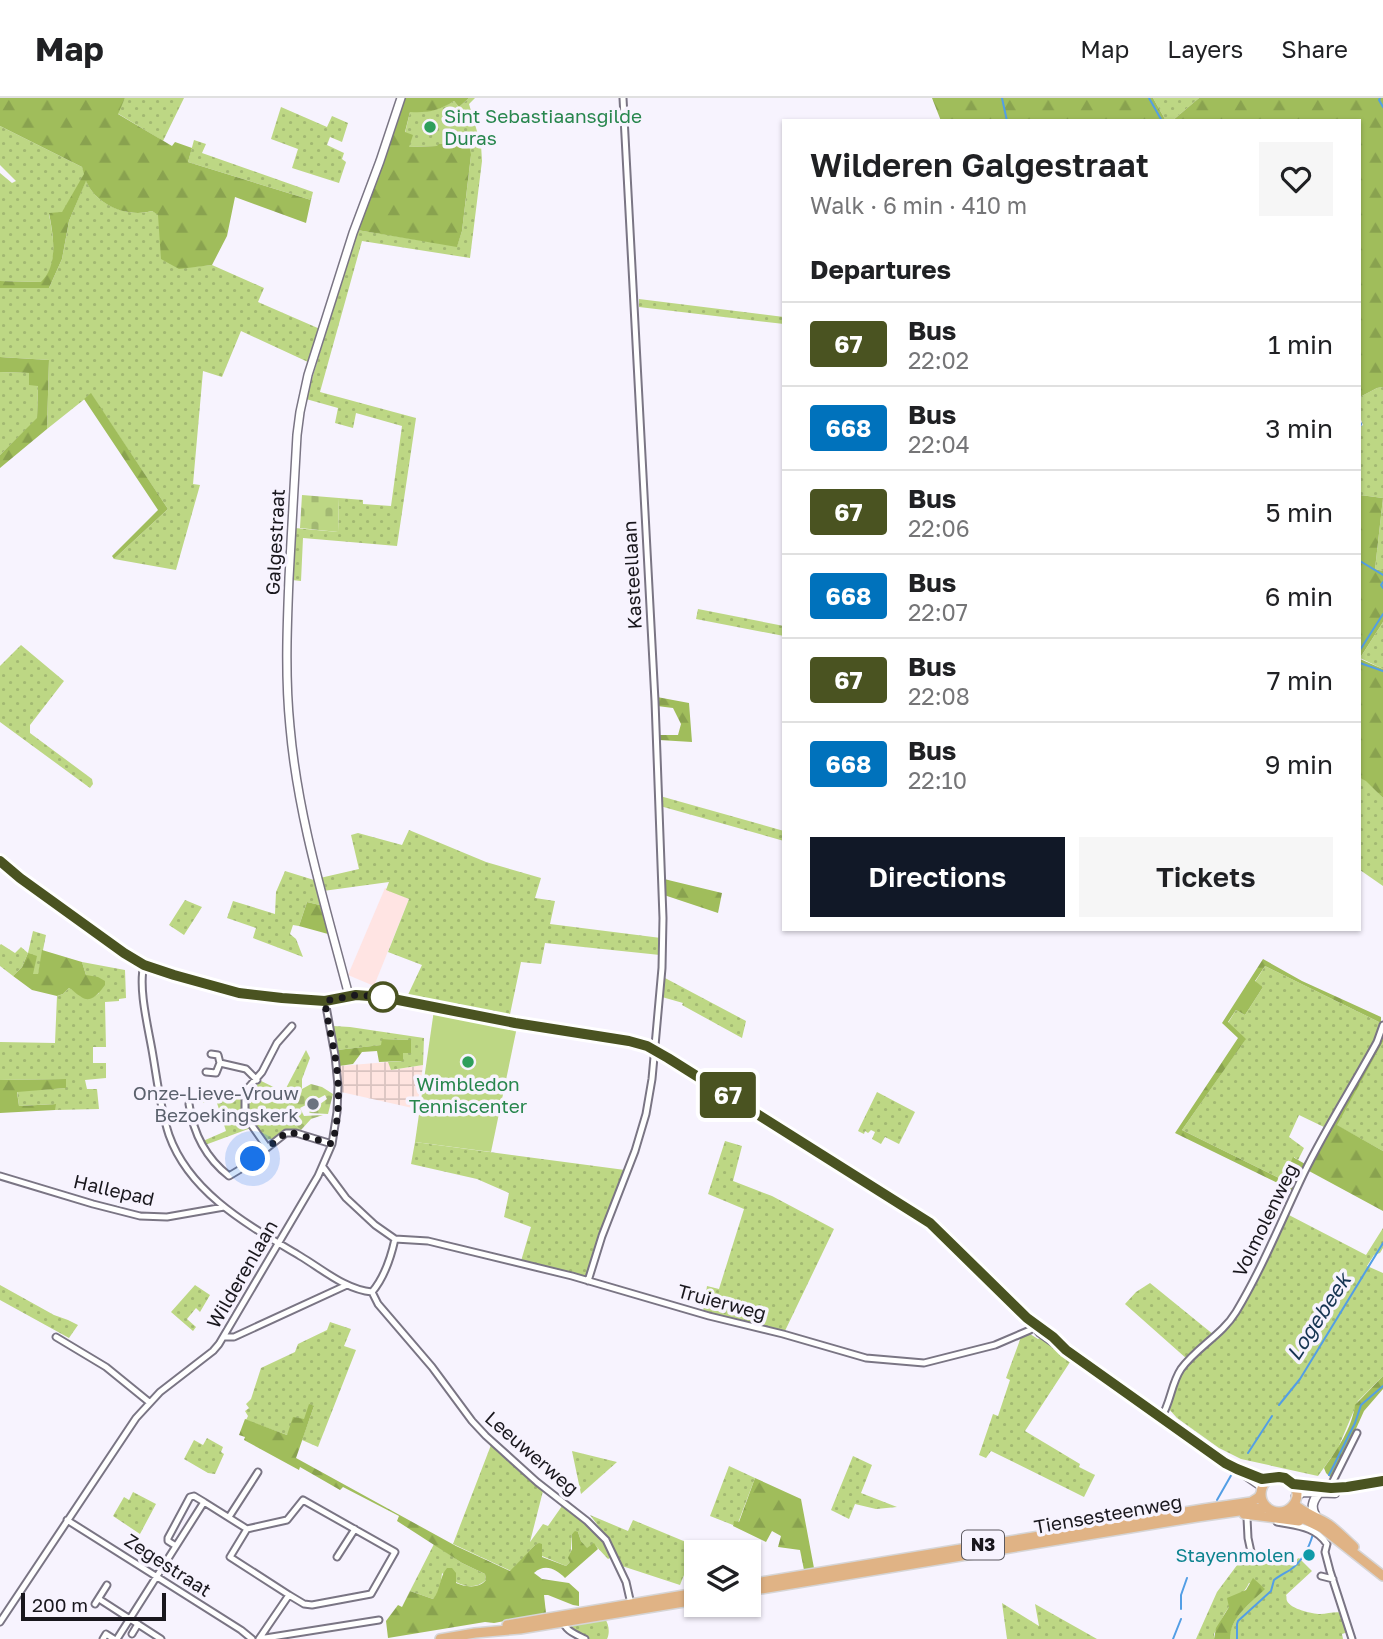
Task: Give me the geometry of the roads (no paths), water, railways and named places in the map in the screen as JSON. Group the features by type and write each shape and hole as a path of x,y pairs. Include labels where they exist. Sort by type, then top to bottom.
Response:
{"main road":[{"path":"1267,1507 1263,1486 1279,1477 1293,1484 1348,1492 1383,1484"},
{"path":"1293,1484 1295,1500"},
{"name":"Tiensesteenweg","path":"761,1582 1247,1503 1255,1501 1263,1486"},
{"path":"1285,1511 1303,1492 1331,1490"},
{"path":"1317,1518 1312,1503 1320,1492"},
{"name":"N3","path":"1295,1500 1300,1509 1343,1536 1366,1562"},
{"name":"Tiensesteenweg","path":"761,1589 1267,1507"},
{"name":"N3","path":"1267,1507 1277,1513 1285,1511 1312,1522 1322,1528 1328,1539 1338,1541 1383,1576"},
{"path":"1229,1513 1293,1520 1309,1525 1328,1539"},
{"path":"440,1639 684,1596"},
{"path":"632,1607 684,1601"}],"street":[{"name":"Galgestraat","path":"349,996 306,829 289,725 286,674 295,461 298,424 308,375 353,233 401,98"},
{"name":"Kasteellaan","path":"588,1281 646,1115 662,976 663,906 655,715 623,98"},
{"path":"0,861 113,945 144,965 174,975 239,993 325,1001 362,995 383,997 523,1025 618,1039 654,1050 930,1223 1035,1325 1040,1333 1225,1463 1263,1486"},
{"path":"144,965 142,975 145,1008 168,1130 185,1166 224,1207 347,1285 360,1291 372,1292 390,1257 395,1239 346,1198 323,1167"},
{"name":"Wilderenlaan","path":"0,1622 136,1418 149,1402 213,1351 224,1337 323,1167 332,1144 338,1086 325,1001"},
{"name":"Volmolenweg","path":"1161,1418 1181,1369 1237,1311 1305,1172 1377,1042 1383,1025"},
{"path":"267,1147 250,1123 244,1104 246,1092 257,1080 278,1043 292,1026"},
{"path":"206,1072 216,1073 220,1063 218,1055 211,1054"},
{"path":"220,1063 246,1069 257,1080"},
{"path":"189,1104 197,1135 212,1159 229,1176 286,1133 332,1144"},
{"name":"Hallepad","path":"0,1176 140,1216 167,1217 224,1207"},
{"name":"Truierweg","path":"395,1239 428,1241 588,1281 850,1353 895,1361 933,1361 995,1345 1035,1325"},
{"path":"224,1337 234,1338 347,1285"},
{"name":"Leeuwerweg","path":"372,1292 378,1304 432,1367 472,1421 537,1482 594,1527 606,1540 626,1582 632,1607"},
{"path":"56,1338 106,1367 149,1402"},
{"path":"1331,1490 1357,1433"},
{"path":"229,1517 258,1472"},
{"path":"176,1546 171,1544 168,1538 190,1497 194,1496 247,1529"},
{"path":"303,1500 355,1529 395,1552 368,1595 312,1605 304,1604 230,1557 247,1529 287,1520 303,1500"},
{"path":"103,1639 106,1634 116,1639 204,1502"},
{"name":"Tiensesteenweg","path":"1229,1513 1307,1528 1328,1539"},
{"path":"1247,1518 1251,1552"},
{"name":"Zegestraat","path":"67,1520 252,1639"},
{"path":"337,1557 355,1529"},
{"path":"1328,1539 1325,1552 1352,1639"},
{"path":"1321,1576 1333,1579"},
{"path":"107,1585 97,1602 161,1639"},
{"path":"259,1639 289,1594"},
{"path":"562,1619 567,1629 585,1639"},
{"path":"259,1639 379,1620"},
{"path":"132,1634 138,1624"}],"waterway":[{"path":"1002,98 1007,119"},
{"name":"Logebeek","path":"1149,98 1161,119"},
{"path":"1380,98 1383,107"},
{"name":"Logebeek","path":"1361,562 1383,575"},
{"name":"Logebeek","path":"1383,582 1383,588"},
{"name":"Logebeek","path":"1361,648 1383,614"},
{"name":"Logebeek","path":"1361,663 1383,671"},
{"name":"Logebeek","path":"1279,1405 1300,1379 1383,1243"},
{"path":"1329,1475 1361,1405 1383,1386"},
{"name":"Logebeek","path":"1248,1453 1272,1416"},
{"name":"Logebeek","path":"1217,1500 1233,1472"},
{"path":"1237,1639 1238,1621 1271,1591 1274,1580 1299,1563 1313,1534"},
{"name":"Logebeek","path":"1181,1609 1181,1595 1187,1578"},
{"name":"Logebeek","path":"1173,1639 1181,1619"}],"place":[{"name":"Sint Sebastiaansgilde Duras","path":"430,127"},
{"name":"Wimbledon Tenniscenter","path":"468,1062"},
{"name":"Onze-Lieve-Vrouw Bezoekingskerk","path":"313,1104"},
{"name":"Stayenmolen","path":"1309,1555"}]}
